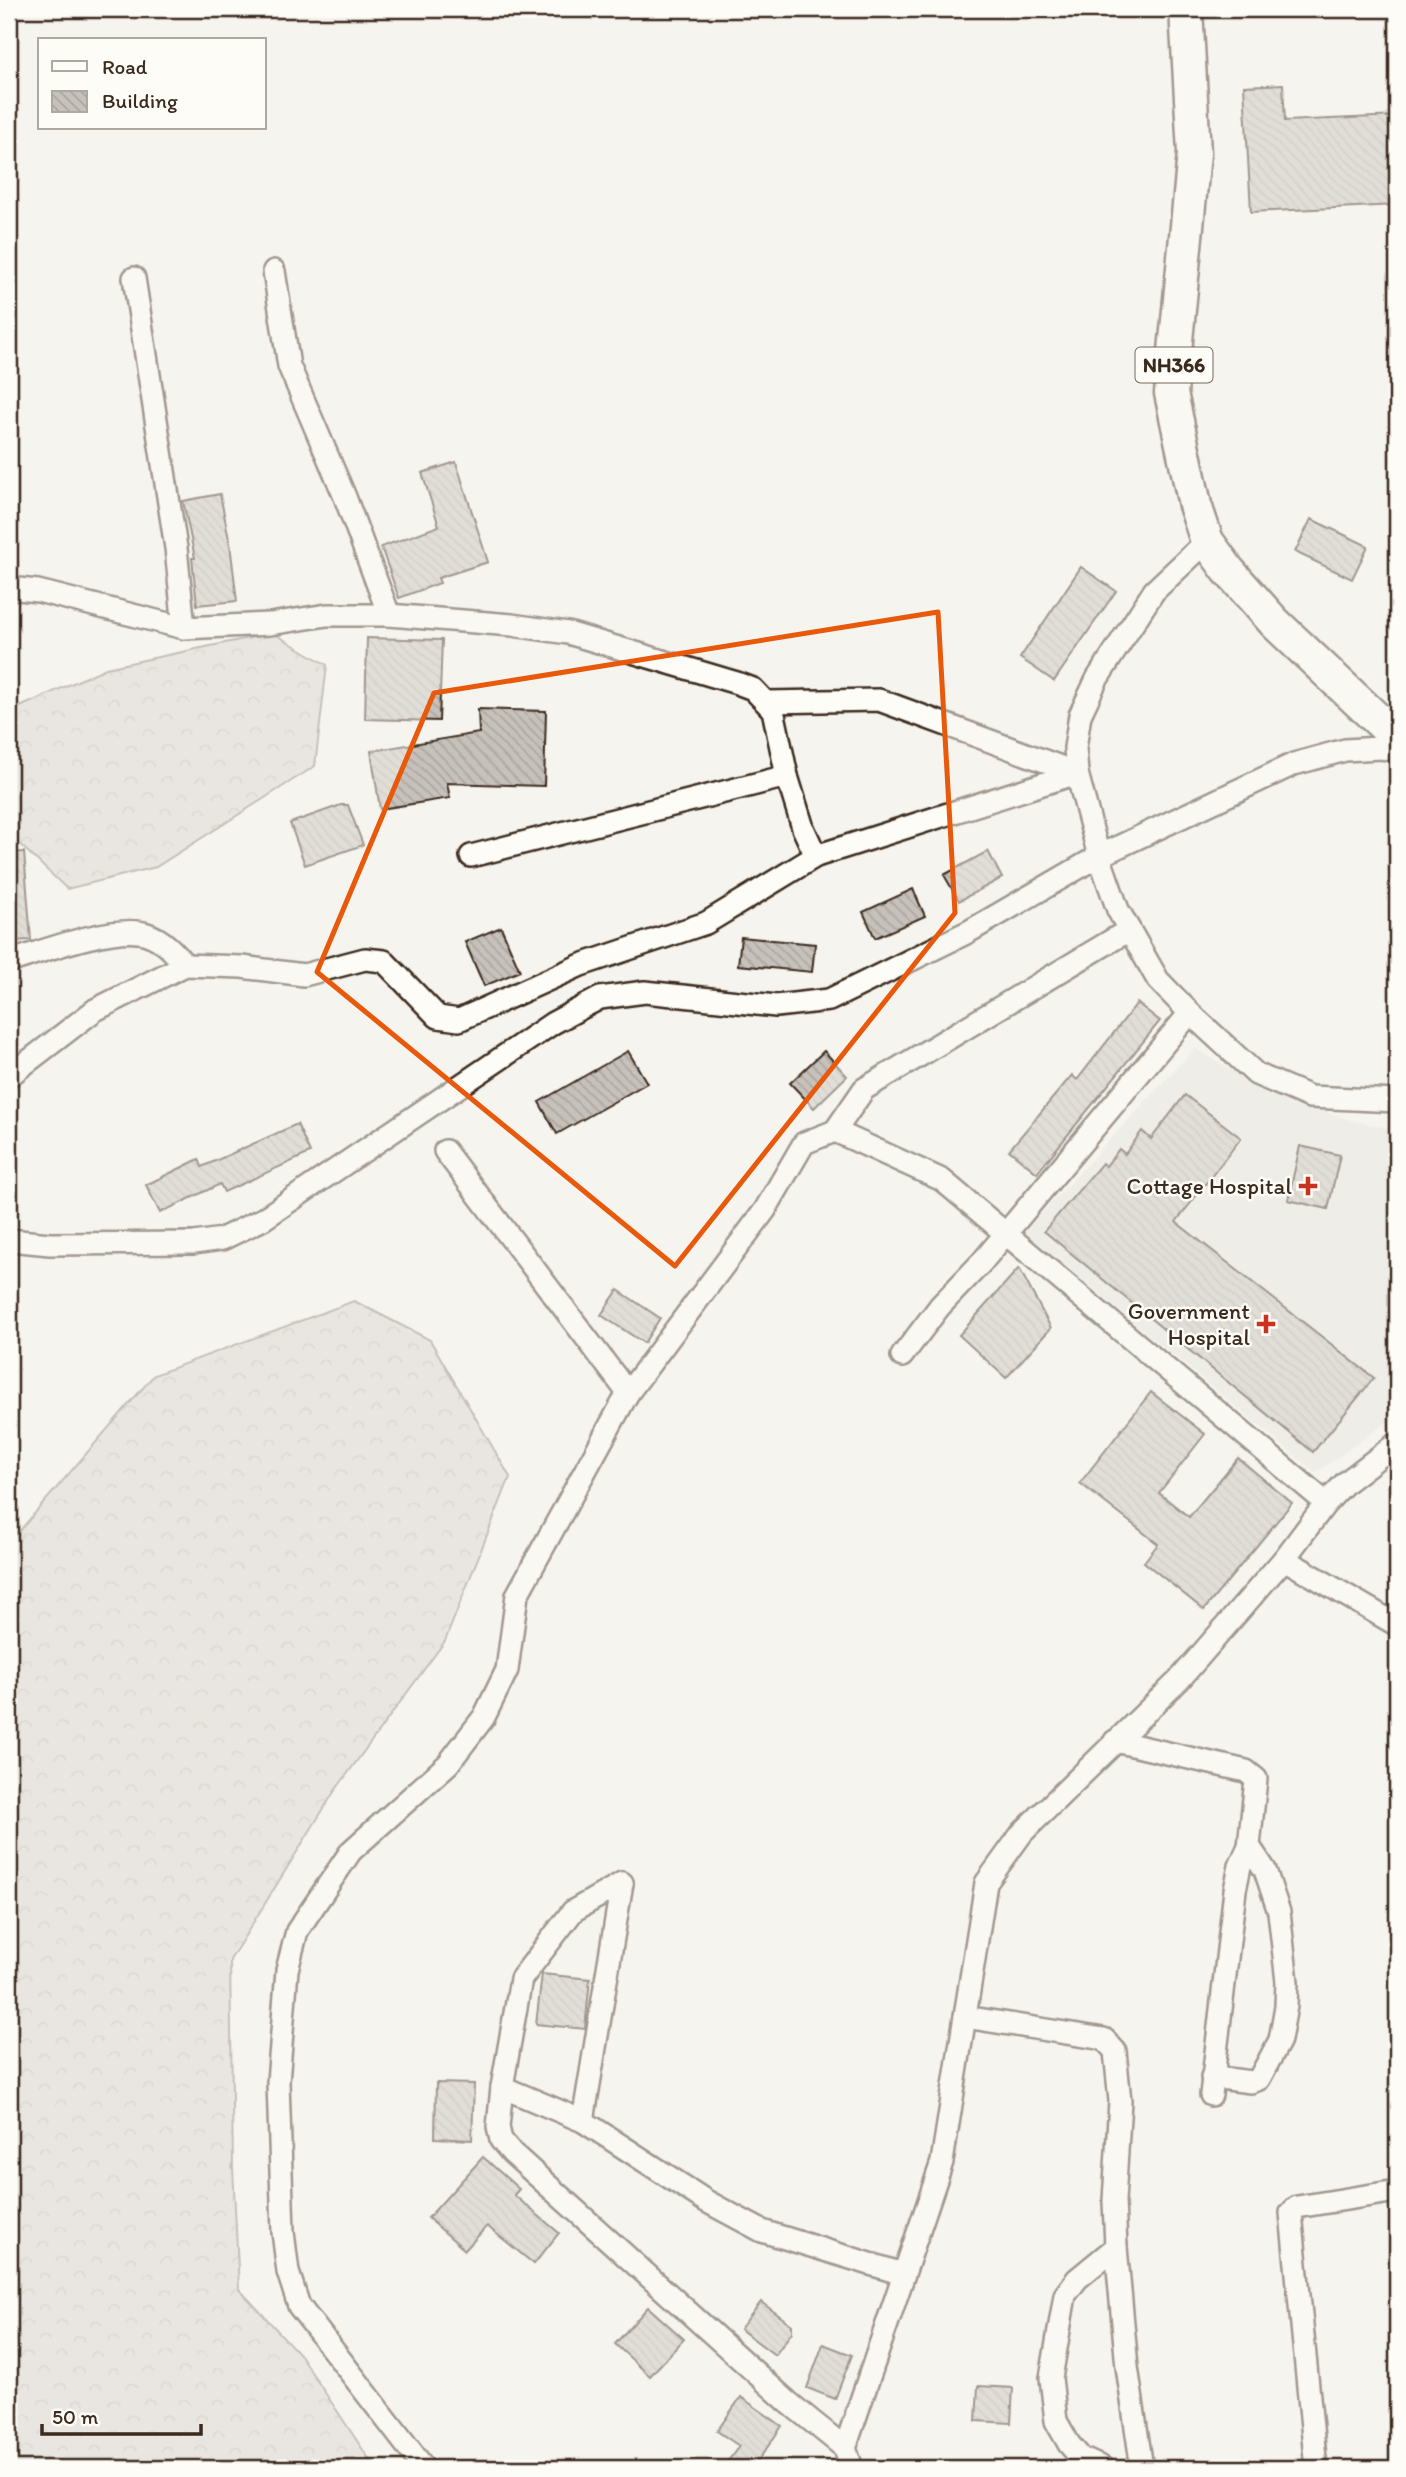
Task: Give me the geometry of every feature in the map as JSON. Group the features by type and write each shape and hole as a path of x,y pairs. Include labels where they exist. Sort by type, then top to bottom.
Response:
{"highway":[{"name":"NH366","path":"1186,9 1194,153 1171,393 1195,505 1207,541 1228,570 1275,623 1397,738"},
{"name":"NH366","path":"1326,670 1397,713"}],"street":[{"path":"274,271 289,366 345,497 389,615"},
{"path":"134,278 176,548 184,628"},
{"path":"1207,541 1154,592 1097,679 1080,715 1075,748 1077,773 1099,856 1118,910 1158,980 1256,1074 1310,1097 1397,1101"},
{"path":"9,588 38,591 184,628 270,624 327,615 389,615 512,625 568,633 737,682 753,688 774,710 787,776 803,828 816,856"},
{"path":"766,702 879,700 1077,773"},
{"path":"9,1240 50,1244 181,1243 222,1239 264,1219 552,1023 600,998 645,992 776,1006 829,1000 968,932 1099,856 1294,764 1345,750 1397,750"},
{"path":"9,1076 95,1010 185,965 242,967 304,975 365,959 384,961 438,1017 459,1020 581,965 706,923 816,856 1077,773"},
{"path":"471,856 787,776"},
{"path":"424,2468 299,2306 288,2272 283,2232 278,2082 287,1970 297,1931 351,1851 448,1764 484,1717 507,1670 517,1595 628,1394 765,1210 804,1143 835,1131 864,1090 1129,930"},
{"path":"9,962 77,940 132,932 148,934 160,941 185,965"},
{"path":"902,1356 940,1306 982,1262 1190,1013"},
{"path":"835,1131 942,1180 1326,1503"},
{"path":"445,1151 628,1394"},
{"path":"583,2121 622,1883 573,1912 521,1979 502,2087 498,2127 501,2140 512,2153 849,2458 903,2274 942,2162 986,1883 1022,1833 1179,1680 1284,1559 1326,1503 1345,1483 1397,1443"},
{"path":"1284,1559 1397,1625"},
{"path":"1115,1741 1246,1771 1256,1779 1249,1846 1240,1866 1235,1890 1212,2086 1259,2079 1280,2040 1287,1982 1279,1912 1265,1870 1249,1846"},
{"path":"965,2017 1104,2039 1115,2051 1121,2101 1114,2201 1116,2247 1127,2367 1142,2468"},
{"path":"502,2087 583,2121 706,2201 762,2231 903,2274"},
{"path":"1316,2468 1290,2217 1297,2207 1397,2191"},
{"path":"1103,2468 1082,2458 1069,2444 1056,2421 1051,2378 1065,2295 1077,2278 1116,2247"}],"highlighted area":[{"path":"938,612 955,913 675,1266 317,972 434,693"}],"shaded area":[{"name":"Government Hospital","path":"1195,1048 1274,1095 1351,1120 1397,1130 1397,1415 1316,1473 1024,1232"}],"green space":[{"path":"273,633 327,665 315,766 156,867 67,889 9,834 9,712 106,668"},
{"path":"354,1301 430,1340 510,1477 445,1641 334,1792 230,1960 233,2168 239,2289 300,2355 375,2468 9,2468 10,1542 154,1375"}],"building":[{"path":"1283,84 1285,121 1397,116 1397,205 1251,212 1244,86"},
{"path":"456,462 488,562 438,578 440,583 399,598 381,547 439,526 422,473"},
{"path":"220,494 237,601 197,605 192,558 195,558 183,501"},
{"path":"1311,519 1368,546 1352,579 1295,552"},
{"path":"1081,567 1116,591 1054,681 1020,658"},
{"path":"367,638 442,640 439,721 365,719"},
{"path":"478,709 546,711 544,786 447,783 450,798 380,809 371,751 479,733"},
{"path":"348,805 363,845 305,865 290,823"},
{"path":"988,851 1002,878 959,901 944,875"},
{"path":"24,852 31,940 12,941 9,853"},
{"path":"913,889 925,916 875,938 863,912"},
{"path":"501,927 520,971 484,986 465,942"},
{"path":"741,937 815,944 812,972 738,965"},
{"path":"1137,1003 1160,1021 1037,1173 1009,1150 1072,1075 1077,1080"},
{"path":"628,1051 647,1083 557,1134 539,1102"},
{"path":"824,1051 847,1076 814,1108 790,1083"},
{"path":"1185,1095 1241,1138 1176,1222 1374,1378 1313,1452 1044,1231 1102,1163 1106,1166 1119,1149 1125,1154 1142,1131 1151,1139"},
{"path":"297,1124 310,1153 224,1192 220,1184 160,1213 146,1185 199,1159 202,1167"},
{"path":"1300,1146 1340,1155 1328,1209 1288,1200"},
{"path":"1019,1268 1051,1328 1006,1378 959,1335"},
{"path":"618,1290 660,1318 644,1343 601,1315"},
{"path":"1151,1392 1205,1434 1159,1493 1189,1517 1238,1458 1292,1503 1204,1610 1144,1562 1158,1544 1080,1483"},
{"path":"542,1974 590,1979 585,2029 536,2024"},
{"path":"436,2083 474,2084 472,2140 435,2138"},
{"path":"483,2157 519,2189 514,2195 559,2233 534,2264 487,2226 465,2250 428,2218"},
{"path":"761,2302 792,2325 792,2332 775,2355 740,2329"},
{"path":"648,2307 684,2339 650,2376 615,2344"},
{"path":"823,2344 852,2355 835,2399 807,2388"},
{"path":"978,2386 1013,2388 1011,2423 976,2421"},
{"path":"741,2397 782,2426 753,2468 723,2468 739,2446 717,2431"}],"place":[{"name":"Cottage Hospital","path":"1308,1186"},
{"name":"Government Hospital","path":"1266,1324"}]}
